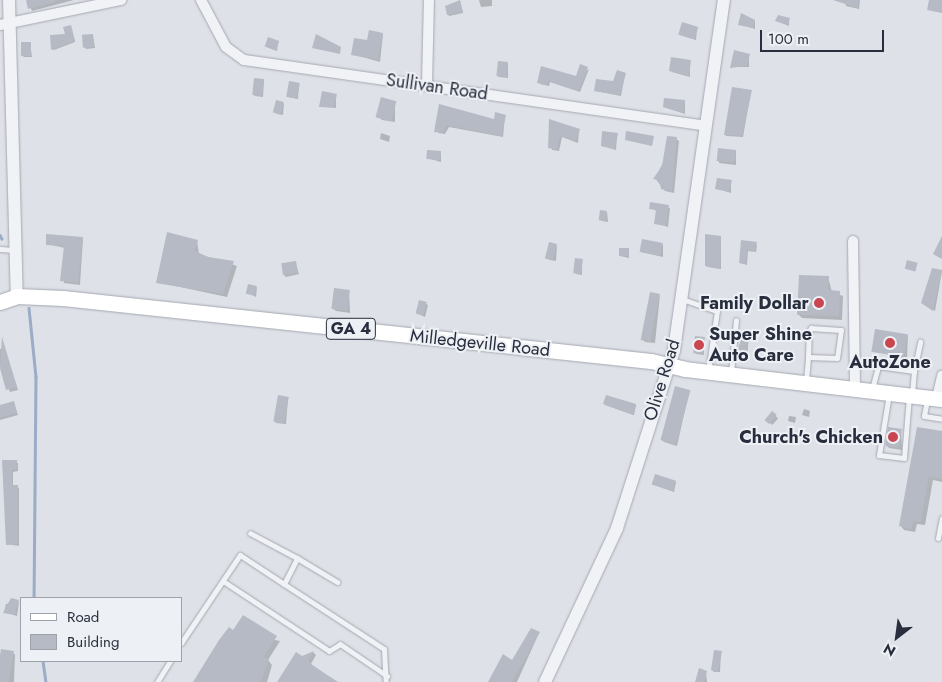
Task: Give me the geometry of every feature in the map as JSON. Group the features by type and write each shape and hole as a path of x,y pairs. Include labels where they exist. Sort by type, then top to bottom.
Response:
{"main road":[{"name":"Milledgeville Road","path":"17,296 33,296 668,365 936,398"},
{"name":"GA 4","path":"0,302 17,296"},
{"path":"0,311 33,296"}],"street":[{"path":"9,0 5,25 17,296"},
{"path":"5,25 121,0"},
{"name":"Sullivan Road","path":"201,0 226,47 244,60 705,126"},
{"path":"427,86 429,0"},
{"name":"Olive Road","path":"546,682 617,528 668,365 682,299 724,0"},
{"path":"853,241 855,387"},
{"path":"936,398 942,376"}],"lane":[{"path":"0,249 14,250"},
{"path":"682,299 717,311 708,371"},
{"path":"730,374 736,320"},
{"path":"806,382 808,357 811,328 841,330 837,358 808,357"},
{"path":"889,392 879,455 904,458 914,370 920,342"},
{"path":"872,389 878,366 914,370"},
{"path":"936,398 924,416 942,419"},
{"path":"938,538 942,518"},
{"path":"250,533 337,582"},
{"path":"182,642 240,555 384,649 387,679"},
{"path":"284,584 297,558"},
{"path":"223,581 329,651 340,644 387,679"},
{"path":"157,682 169,662"}],"building":[{"path":"26,0 55,0 55,2 28,9"},
{"path":"460,0 463,12 447,15 445,6"},
{"path":"833,0 859,0 858,8"},
{"path":"929,0 942,0 942,13 927,10"},
{"path":"741,13 755,20 753,28 738,25"},
{"path":"778,15 790,18 788,25 775,21"},
{"path":"682,22 698,27 694,39 678,34"},
{"path":"71,25 75,41 51,50 50,35 65,34 63,27"},
{"path":"369,30 383,33 378,60 351,55 354,38 367,40"},
{"path":"93,34 94,47 83,48 82,35"},
{"path":"316,34 341,47 340,54 312,48"},
{"path":"268,37 279,41 276,51 265,46"},
{"path":"21,42 31,42 31,56 21,56"},
{"path":"734,50 750,54 747,66 730,68"},
{"path":"671,57 691,60 689,76 669,71"},
{"path":"498,61 508,62 506,77 496,76"},
{"path":"580,64 588,67 579,91 548,81 547,85 537,83 541,66 576,76"},
{"path":"617,70 626,73 620,95 594,91 596,79 613,81"},
{"path":"254,78 264,79 262,96 252,95"},
{"path":"289,81 300,83 297,99 286,97"},
{"path":"732,87 752,90 742,136 724,135"},
{"path":"322,91 337,94 334,107 319,107"},
{"path":"381,97 396,101 391,121 376,117"},
{"path":"664,98 685,100 683,113 663,107"},
{"path":"276,100 284,102 281,115 273,113"},
{"path":"439,104 494,119 495,112 506,115 501,136 446,125 443,133 434,132"},
{"path":"549,119 580,129 576,141 560,136 557,150 548,148"},
{"path":"602,131 618,133 615,149 601,146"},
{"path":"626,131 654,136 652,146 625,140"},
{"path":"667,136 677,137 672,192 661,189 659,180 653,179 662,166"},
{"path":"718,148 736,150 735,163 717,161"},
{"path":"427,150 441,151 440,160 426,159"},
{"path":"717,178 732,180 729,192 715,189"},
{"path":"650,202 669,205 666,226 654,224 656,210 649,209"},
{"path":"600,210 607,211 606,221 599,220"},
{"path":"167,232 198,240 195,251 208,257 234,261 223,294 156,283"},
{"path":"46,234 83,237 78,283 60,281 64,246 46,245"},
{"path":"705,234 721,236 720,269 705,266"},
{"path":"942,236 942,259 933,254"},
{"path":"642,239 663,243 660,256 640,252"},
{"path":"741,240 757,242 755,251 747,250 746,264 739,263"},
{"path":"549,242 557,244 553,260 545,258"},
{"path":"619,248 629,248 629,256 619,256"},
{"path":"575,258 583,259 581,274 573,273"},
{"path":"907,260 918,263 915,272 905,269"},
{"path":"296,261 298,273 283,275 281,263"},
{"path":"932,268 942,270 933,311 921,303"},
{"name":"Family Dollar","path":"799,275 829,276 828,290 840,291 839,316 797,315"},
{"path":"248,284 257,286 255,296 246,294"},
{"path":"334,288 350,290 347,311 331,309"},
{"path":"650,292 660,294 650,342 641,340"},
{"path":"419,300 427,302 423,316 416,314"},
{"name":"AutoZone","path":"875,329 908,334 904,357 871,352"},
{"path":"743,332 750,334 743,356 737,354"},
{"name":"Super Shine Auto Care","path":"695,336 705,337 703,354 693,353"},
{"path":"2,337 17,387 6,390 0,368"},
{"path":"675,386 690,390 676,444 661,440"},
{"path":"278,395 289,397 284,423 273,422"},
{"path":"606,395 636,404 633,415 603,404"},
{"path":"14,401 17,413 0,418 0,405"},
{"path":"772,411 777,415 769,424 764,420"},
{"name":"Church's Chicken","path":"888,427 902,429 899,448 885,446"},
{"path":"917,427 942,431 942,479 929,477 921,522 913,521 912,529 899,526"},
{"path":"2,460 17,460 17,470 12,470 12,485 18,485 18,544 6,545"},
{"path":"655,474 676,481 673,491 652,484"},
{"path":"11,598 19,600 15,615 3,613"},
{"path":"243,615 277,636 264,657 269,660 261,682 193,682 219,640 229,627 233,630"},
{"path":"531,628 540,632 512,682 488,682 503,654 512,660"},
{"path":"1,649 14,651 9,682 0,682"},
{"path":"714,650 722,651 718,672 711,670"},
{"path":"314,651 308,660 312,665 338,682 277,682 296,652 302,656"},
{"path":"699,668 707,671 704,682 695,682"}],"waterway":[{"path":"0,235 2,239"},
{"path":"29,308 36,377 34,597"},
{"path":"43,662 46,682"}],"place":[{"name":"Family Dollar","path":"819,303"},
{"name":"AutoZone","path":"890,343"},
{"name":"Super Shine Auto Care","path":"699,345"},
{"name":"Church's Chicken","path":"893,437"}]}
